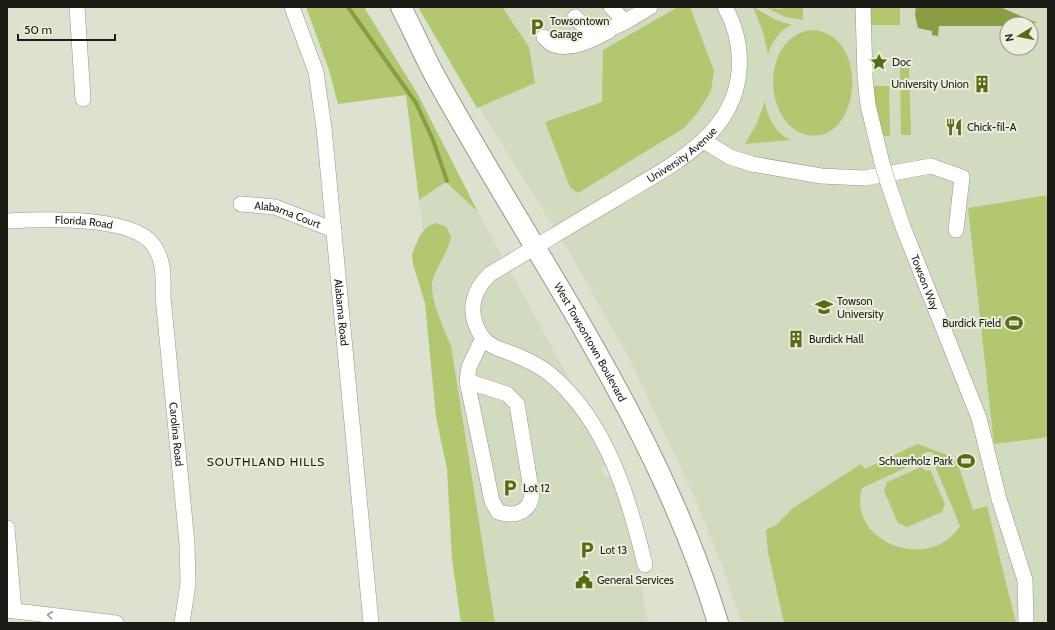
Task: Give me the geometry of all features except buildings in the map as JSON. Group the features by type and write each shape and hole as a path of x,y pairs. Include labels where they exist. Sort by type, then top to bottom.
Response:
{"main road":[{"name":"West Towsontown Boulevard","path":"387,7 435,75"},
{"name":"West Towsontown Boulevard","path":"401,7 435,75 620,393 655,460 685,528 718,623"}],"street":[{"path":"77,7 83,99"},
{"name":"Alabama Road","path":"292,7 316,72 324,128 371,623"},
{"path":"611,7 625,22"},
{"path":"544,37 553,45 570,46 588,42 650,7"},
{"name":"University Avenue","path":"483,338 473,318 474,298 478,287 490,274 672,164 704,140 717,127 728,111 738,78 740,57 737,37 725,7"},
{"name":"Towson Way","path":"864,7 865,77 868,106 882,163 903,227 979,418 1006,522 1025,580 1026,623"},
{"path":"575,16 583,26 596,31 612,29"},
{"path":"704,140 730,157 752,164 821,176 865,178 932,166 962,177 956,230"},
{"name":"Alabama Court","path":"241,204 275,207 334,230"},
{"name":"Florida Road","path":"7,221 37,219 92,222 139,232 154,246"},
{"name":"Carolina Road","path":"154,246 163,266 163,305 187,543 188,584 182,623"},
{"path":"468,381 508,394 517,404 532,494 530,504 523,511 508,514 498,512 492,501 468,381 469,367 483,338 496,348 515,354 550,374 574,399 605,446 618,474 638,536 645,565"},
{"path":"7,528 11,610 116,623"}],"shaded area":[{"path":"306,7 364,7 417,93 478,212 446,182 419,200 406,95 338,104 329,70"},
{"path":"418,7 502,7 529,47 535,83 477,108"},
{"name":"Towson University","path":"420,7 1048,7 1048,623 741,623 725,573 695,498 629,358 571,255 480,109"},
{"path":"678,7 690,7 714,71 711,91 698,112 684,128 578,193 570,187 545,122 602,102 603,50"},
{"path":"753,7 776,20 792,25 780,33 771,45 768,54 763,32"},
{"path":"803,7 803,20 785,17 767,8 780,9"},
{"path":"869,7 900,7 900,25 869,25"},
{"path":"916,7 1000,7 1021,16 999,16 999,26 939,26 938,36 932,35 932,31 918,28 915,15"},
{"path":"812,30 831,36 844,50 851,69 852,90 847,109 837,125 823,134 804,134 795,130 788,124 778,107 773,84 774,71 782,49 790,40 800,33"},
{"path":"900,68 909,68 911,135 901,135"},
{"path":"872,86 889,86 890,136 881,136"},
{"path":"765,101 770,118 777,130 786,138 791,140 745,144 757,123"},
{"path":"446,182 478,212 614,461 601,468 606,478 616,473 625,494 648,623 468,623 419,200"},
{"name":"Burdick Field","path":"1048,195 1048,437 994,444 968,208"},
{"path":"436,223 446,227 451,236 450,242 435,274 432,284 432,291 438,315 451,346 495,623 461,623 452,559 447,469 436,417 425,303 413,264 412,254 420,235 427,227"},
{"path":"917,444 956,458 973,510 987,506 1016,623 784,623 768,552 766,530 776,525 793,508 861,464 865,469","holes":["926,452 931,452 936,456 937,462 935,466 960,526 947,540 930,548 912,549 894,545 878,536 866,523 860,507 862,488 920,461 922,455"]},
{"path":"921,467 926,471 930,470 945,504 942,512 907,527 898,523 884,491 887,482"}],"waterway":[{"path":"348,7 416,103 433,140 447,181"}],"place":[{"name":"Towsontown Garage","path":"537,27"},
{"name":"Doc","path":"879,62"},
{"name":"University Union","path":"982,84"},
{"name":"Chick-fil-A","path":"954,127"},
{"name":"Towson University","path":"824,307"},
{"name":"Burdick Field","path":"1014,323"},
{"name":"Burdick Hall","path":"796,339"},
{"name":"Schuerholz Park","path":"966,461"},
{"name":"Lot 12","path":"510,488"},
{"name":"Lot 13","path":"587,550"},
{"name":"General Services","path":"584,580"}],"district":[{"name":"SOUTHLAND HILLS","path":"266,461"}]}
